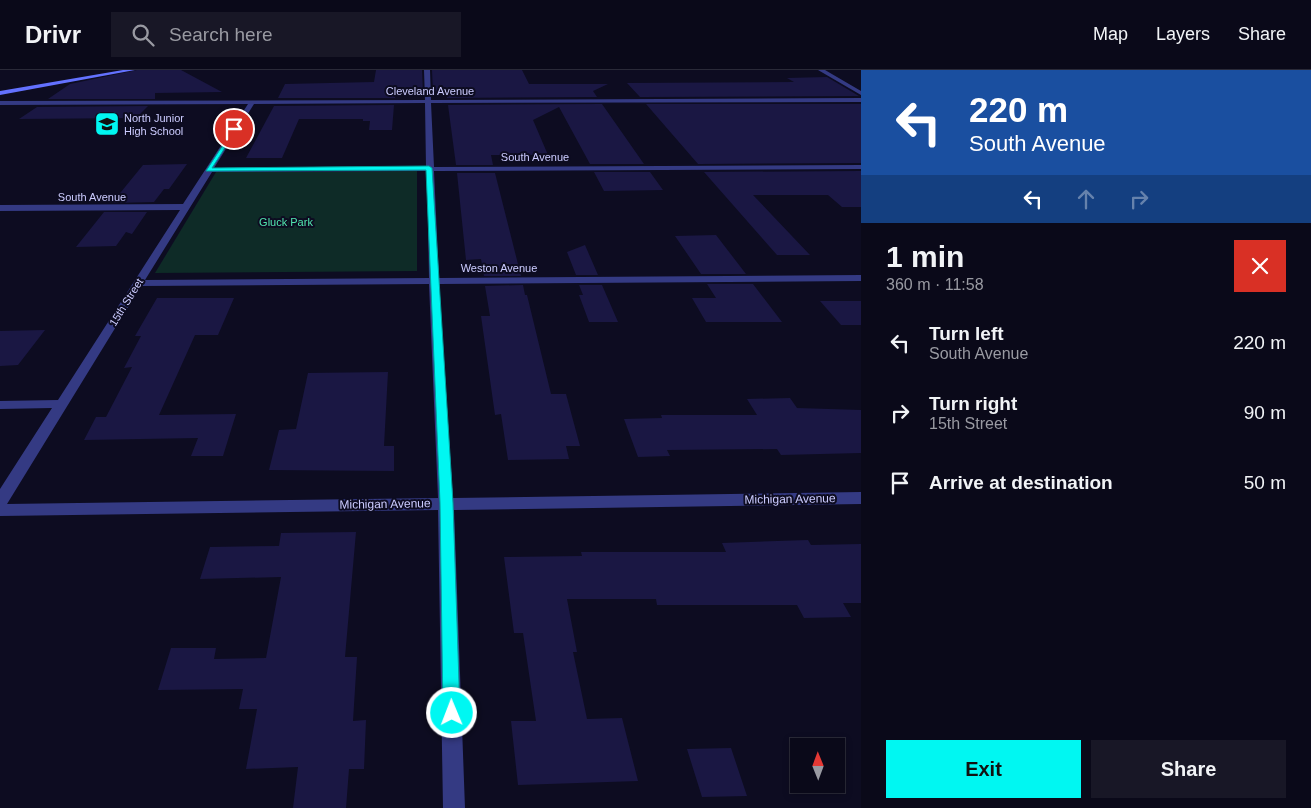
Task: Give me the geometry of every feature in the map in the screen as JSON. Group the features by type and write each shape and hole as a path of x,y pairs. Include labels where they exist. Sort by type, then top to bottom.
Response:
{"main road":[{"path":"0,93 132,70"}],"street":[{"path":"427,70 434,282 446,503 454,808"},
{"path":"821,70 861,93"},
{"name":"Cleveland Avenue","path":"0,103 861,100"},
{"name":"15th Street","path":"0,502 252,102"},
{"name":"South Avenue","path":"208,170 861,167"},
{"name":"South Avenue","path":"0,208 185,208"},
{"name":"Weston Avenue","path":"138,283 861,278"},
{"path":"0,405 63,404"},
{"name":"Michigan Avenue","path":"0,510 861,498"}],"green space":[{"name":"Gluck Park","path":"417,171 417,271 155,273 216,172"}],"building":[{"path":"137,70 181,70 222,92 155,93 155,99 48,99 70,84"},
{"path":"376,70 422,70 423,93 395,94 395,98 278,98 285,84 374,82"},
{"path":"432,70 522,70 529,84 608,84 593,91 597,97 447,98 447,93 433,93"},
{"path":"827,77 859,96 640,97 627,83 794,82 787,78"},
{"path":"602,104 644,164 590,164 559,107 533,120 548,155 491,155 493,165 456,165 448,105"},
{"path":"646,104 861,104 861,163 698,164"},
{"path":"394,105 392,130 369,130 370,121 363,121 363,119 299,119 282,158 246,158 274,106"},
{"path":"148,106 136,118 19,119 37,107"},
{"path":"187,164 169,189 164,189 154,202 112,203 143,165"},
{"path":"861,171 861,207 842,207 828,195 753,195 810,255 777,255 704,172"},
{"path":"594,172 650,172 663,190 604,191"},
{"path":"457,173 495,173 521,276 484,276 481,259 466,260"},
{"path":"104,212 147,212 132,234 126,232 116,246 76,247"},
{"path":"716,235 746,274 701,274 675,236"},
{"path":"585,245 598,275 576,275 567,252"},
{"path":"707,284 753,284 782,322 706,322 692,298 716,298"},
{"path":"523,285 551,394 566,394 580,446 566,446 569,459 508,460 501,414 495,415 481,316 490,316 485,286"},
{"path":"579,285 602,285 618,322 589,322 579,295 583,295"},
{"path":"157,298 234,298 218,335 195,335 159,415 236,414 223,456 191,456 198,438 84,440 96,417 106,417 132,367 124,368 141,336 135,336"},
{"path":"820,301 861,301 861,325 841,325"},
{"path":"45,330 18,365 0,366 0,331"},
{"path":"388,372 384,446 394,446 394,471 269,470 279,430 296,429 308,373"},
{"path":"790,398 797,408 861,410 861,453 781,455 777,449 667,450 670,456 638,457 624,419 662,418 661,415 757,415 747,399"},
{"path":"356,532 345,657 357,657 353,721 366,720 364,769 349,769 346,808 293,808 298,767 246,769 257,709 239,709 243,689 158,690 171,648 216,648 214,659 266,658 281,577 200,579 210,547 279,546 281,533"},
{"path":"808,540 811,545 861,544 861,603 843,603 851,617 804,618 797,605 657,605 656,599 567,599 577,652 573,652 587,719 622,718 638,781 518,785 511,721 536,721 523,633 514,633 504,557 582,556 581,552 726,552 722,543"},
{"path":"731,748 747,796 702,797 687,749"}],"place":[{"name":"North Junior High School","path":"107,124"}],"route":[{"path":"234,129 208,170 429,168 446,503 452,713"}]}
